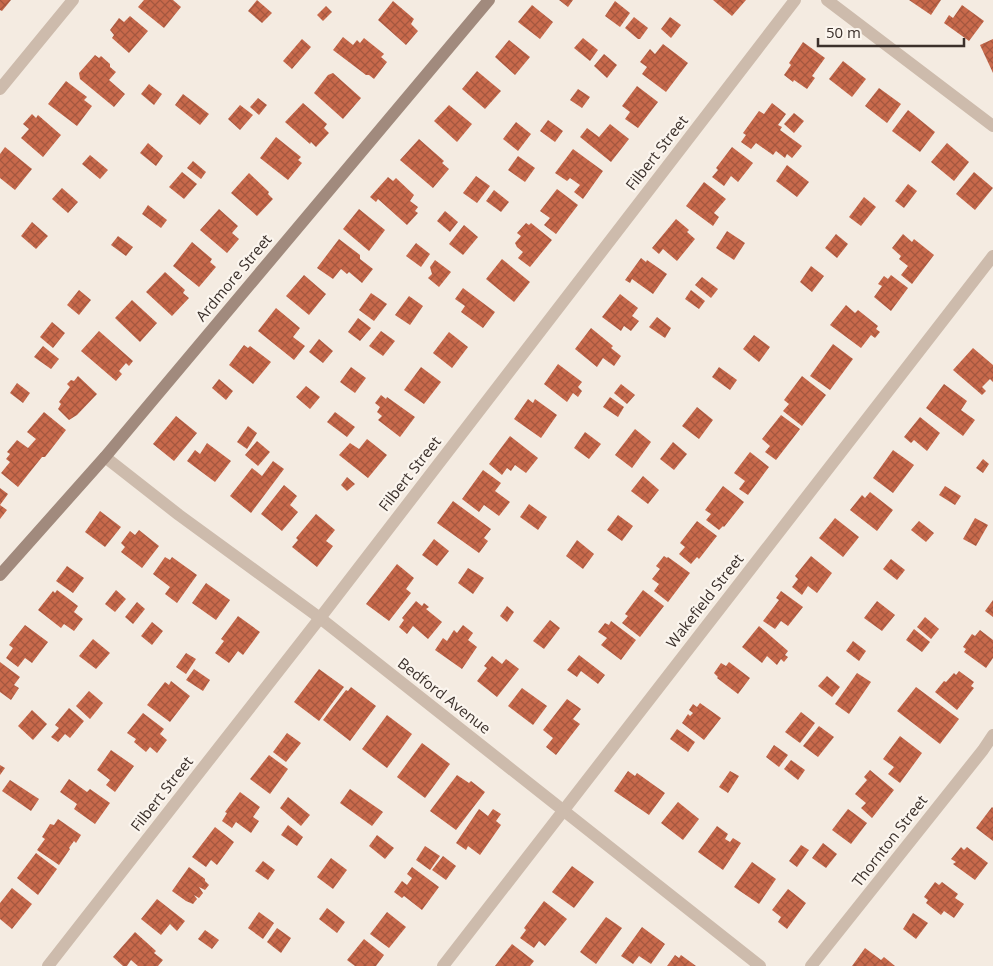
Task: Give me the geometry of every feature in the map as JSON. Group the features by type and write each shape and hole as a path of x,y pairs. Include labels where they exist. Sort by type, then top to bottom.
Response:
{"main road":[{"name":"Ardmore Street","path":"0,576 104,457 490,0"}],"street":[{"path":"0,89 73,0"},
{"name":"Filbert Street","path":"48,966 320,618 795,0"},
{"path":"827,0 993,126"},
{"name":"Wakefield Street","path":"443,966 993,256"},
{"name":"Bedford Avenue","path":"104,457 179,515 320,618 760,966"},
{"name":"Thornton Street","path":"811,966 993,735"}],"building":[{"path":"0,0 11,0 2,11 0,10"},
{"path":"144,0 173,0 181,7 164,28 138,7"},
{"path":"257,0 272,13 262,23 248,11"},
{"path":"559,0 573,0 568,7"},
{"path":"713,0 746,0 732,16"},
{"path":"909,0 941,0 931,15"},
{"path":"393,1 414,19 411,24 418,31 406,45 378,20"},
{"path":"615,1 630,13 620,27 605,16"},
{"path":"532,5 553,22 540,39 518,22"},
{"path":"962,5 984,21 969,41 944,23 949,15 953,18"},
{"path":"326,6 332,12 323,21 317,15"},
{"path":"130,16 148,31 129,53 112,38 114,35 110,30 119,18 124,22"},
{"path":"634,17 648,28 640,39 625,28"},
{"path":"670,17 681,25 671,38 661,29"},
{"path":"343,37 353,45 357,40 360,43 364,38 384,54 381,57 387,62 374,79 333,50"},
{"path":"583,38 598,50 590,61 574,48"},
{"path":"302,39 311,47 292,69 283,61"},
{"path":"993,39 993,73 980,45"},
{"path":"509,40 530,57 515,75 495,57"},
{"path":"803,42 825,58 812,76 815,78 807,89 784,75 791,65 789,63"},
{"path":"663,44 688,63 666,92 642,74 647,67 640,62 650,49 655,54"},
{"path":"604,54 617,65 607,78 594,66"},
{"path":"95,55 99,58 101,56 110,64 110,67 116,72 109,80 125,94 114,107 80,79 79,73"},
{"path":"843,61 866,79 852,97 829,79"},
{"path":"477,71 501,91 485,109 462,89"},
{"path":"333,73 361,98 343,119 314,93 328,75"},
{"path":"66,81 87,97 84,100 92,106 77,126 48,104"},
{"path":"149,84 162,94 154,105 141,94"},
{"path":"637,86 658,102 638,128 625,119 630,112 622,106"},
{"path":"879,88 901,104 887,123 865,106"},
{"path":"578,89 590,97 582,108 570,100"},
{"path":"183,94 209,114 200,125 175,105"},
{"path":"258,98 267,105 259,115 250,107"},
{"path":"303,103 327,124 324,128 329,133 316,147 285,122"},
{"path":"772,103 786,114 778,125 782,127 780,130 802,146 792,158 787,154 785,158 776,151 773,155 756,143 751,149 741,142 746,135 743,133 759,111 764,114"},
{"path":"240,105 253,115 240,130 228,119"},
{"path":"449,105 472,124 457,142 434,121"},
{"path":"908,110 935,132 920,152 892,131"},
{"path":"794,113 804,121 794,133 784,124"},
{"path":"32,114 36,118 38,115 61,135 43,157 21,138 29,129 23,124"},
{"path":"548,120 563,131 555,142 540,131"},
{"path":"516,122 531,134 518,151 503,139"},
{"path":"610,124 629,139 611,162 580,137 587,128 599,137"},
{"path":"276,137 301,157 298,160 302,163 288,180 260,158"},
{"path":"419,139 444,161 442,163 449,169 433,188 400,160"},
{"path":"148,143 163,156 156,166 140,153"},
{"path":"947,143 969,162 954,181 931,162"},
{"path":"5,147 32,169 15,190 0,178 0,154"},
{"path":"732,147 753,163 738,182 731,176 724,186 712,177 718,170 716,168"},
{"path":"573,149 603,171 583,199 574,192 580,185 570,178 567,181 555,173"},
{"path":"90,155 108,170 100,179 82,164"},
{"path":"518,156 535,168 525,182 508,170"},
{"path":"193,161 206,172 201,179 187,168"},
{"path":"787,165 809,182 797,197 776,181"},
{"path":"182,172 197,184 184,199 169,187"},
{"path":"974,172 993,188 975,210 956,194"},
{"path":"249,173 269,192 268,194 273,199 257,216 231,193"},
{"path":"476,176 490,186 477,203 463,193"},
{"path":"388,177 393,181 396,178 414,195 410,201 418,207 415,211 418,213 407,225 378,199 376,202 370,197"},
{"path":"704,182 726,199 714,213 719,217 713,226 686,206"},
{"path":"908,184 917,191 904,208 895,201"},
{"path":"62,188 78,202 68,213 52,199"},
{"path":"557,189 578,205 556,234 544,225 550,218 540,211"},
{"path":"494,190 509,202 501,212 486,201"},
{"path":"864,197 876,207 861,226 849,217"},
{"path":"148,205 167,220 161,228 142,214"},
{"path":"219,209 238,226 232,233 239,239 227,253 200,230"},
{"path":"359,209 385,230 369,251 343,229"},
{"path":"445,211 458,222 450,232 437,221"},
{"path":"676,219 689,230 687,232 695,239 677,261 663,249 659,254 652,248"},
{"path":"32,222 48,236 36,249 21,236"},
{"path":"526,223 529,225 531,223 552,240 530,267 518,258 523,252 515,243 521,236 517,233"},
{"path":"464,225 478,237 463,255 449,244"},
{"path":"727,231 745,243 734,260 716,248"},
{"path":"836,234 848,244 837,258 825,248"},
{"path":"903,234 912,242 914,239 934,255 912,284 901,275 908,266 899,259 901,256 892,248"},
{"path":"118,236 133,247 126,256 111,245"},
{"path":"339,239 360,255 360,259 373,269 362,283 349,272 347,274 341,269 333,279 317,268"},
{"path":"192,242 212,259 210,262 216,267 199,287 173,266"},
{"path":"416,243 430,254 421,267 406,256"},
{"path":"641,258 667,274 653,294 632,279 630,283 625,280"},
{"path":"502,259 530,282 514,302 486,279"},
{"path":"435,260 451,272 439,287 428,278 432,274 430,267"},
{"path":"811,266 824,276 812,292 800,282"},
{"path":"165,272 185,290 183,293 189,298 172,316 146,292"},
{"path":"304,275 326,294 309,315 286,296"},
{"path":"891,275 908,288 891,311 874,297 882,286 878,284 884,276 888,279"},
{"path":"702,277 718,289 711,298 695,285"},
{"path":"463,288 495,312 483,328 461,312 465,306 455,299"},
{"path":"79,290 91,300 79,315 67,305"},
{"path":"691,290 705,301 699,309 685,299"},
{"path":"371,293 387,304 374,321 359,310"},
{"path":"620,294 638,308 632,316 639,321 631,331 624,326 621,331 602,317"},
{"path":"409,296 423,306 410,325 395,315"},
{"path":"132,300 157,323 140,342 115,318"},
{"path":"846,305 855,313 858,310 878,326 876,329 880,332 875,338 871,335 861,348 830,325"},
{"path":"276,308 300,328 293,337 305,346 294,360 258,331"},
{"path":"657,317 671,328 665,338 649,327"},
{"path":"358,318 371,328 360,341 348,332"},
{"path":"52,322 65,333 53,348 40,337"},
{"path":"591,328 613,346 611,348 621,356 614,366 603,358 597,367 575,349"},
{"path":"99,331 133,361 129,366 126,363 119,371 122,374 116,381 81,351"},
{"path":"381,331 395,341 383,356 369,346"},
{"path":"449,332 468,347 452,368 433,353"},
{"path":"754,335 770,347 759,362 743,349"},
{"path":"319,339 333,351 323,363 309,352"},
{"path":"833,344 853,359 830,390 810,376"},
{"path":"244,345 248,348 250,346 271,362 253,384 229,365"},
{"path":"43,346 59,359 51,369 34,357"},
{"path":"973,348 993,365 993,382 990,379 982,387 986,391 982,395 953,370"},
{"path":"558,364 582,382 578,387 582,391 578,397 573,393 567,402 544,384"},
{"path":"351,367 366,378 355,393 340,382"},
{"path":"421,367 441,382 424,404 404,390"},
{"path":"719,367 737,380 730,390 712,377"},
{"path":"78,376 97,394 77,415 69,420 58,409 61,404 59,402 70,387 67,384 71,380 74,381"},
{"path":"802,376 826,395 802,426 783,411 789,404 784,400"},
{"path":"219,379 233,391 226,400 212,388"},
{"path":"17,383 30,393 23,403 10,393"},
{"path":"621,384 635,395 627,404 614,393"},
{"path":"944,384 967,401 961,410 975,420 963,436 926,408"},
{"path":"306,386 320,397 310,409 296,397"},
{"path":"381,395 386,399 387,397 415,417 400,437 378,420 382,416 377,412 380,407 375,403"},
{"path":"610,397 624,407 618,417 603,407"},
{"path":"528,399 533,403 535,399 557,415 541,438 514,419"},
{"path":"697,407 713,420 699,439 682,426"},
{"path":"44,412 66,430 18,487 1,473 10,462 6,459 10,454 7,452 17,440 28,448 36,439 27,432"},
{"path":"335,412 355,427 347,437 327,422"},
{"path":"781,415 800,429 776,460 765,452 770,446 762,439"},
{"path":"176,416 197,433 174,461 153,444"},
{"path":"920,417 940,433 927,451 914,440 911,443 904,437"},
{"path":"248,426 257,433 247,449 237,442"},
{"path":"635,429 651,442 632,468 615,455"},
{"path":"585,432 601,444 589,459 574,448"},
{"path":"510,436 538,458 526,473 515,465 511,471 507,468 502,475 489,464"},
{"path":"367,439 387,455 368,478 339,455 350,443 359,449"},
{"path":"257,441 270,452 258,466 245,455"},
{"path":"673,442 687,454 674,470 660,459"},
{"path":"207,443 231,461 215,482 187,461 195,450 200,454"},
{"path":"893,450 914,465 893,493 873,478"},
{"path":"750,452 769,467 748,495 739,489 745,481 734,473"},
{"path":"983,459 989,464 983,473 976,468"},
{"path":"273,461 284,469 251,513 230,496 252,468 262,476"},
{"path":"483,470 501,483 495,491 510,502 499,516 484,505 479,512 462,499"},
{"path":"643,476 659,490 648,504 631,491"},
{"path":"347,477 355,484 347,491 341,485"},
{"path":"284,485 297,496 290,505 298,512 282,531 261,514"},
{"path":"723,486 744,502 724,527 719,530 706,520 711,514 705,510"},
{"path":"945,486 961,496 955,505 939,495"},
{"path":"0,488 8,494 0,505"},
{"path":"870,492 893,510 877,531 850,510 862,495 865,498"},
{"path":"453,501 491,529 484,538 488,541 479,553 437,523"},
{"path":"529,504 547,517 538,530 520,517"},
{"path":"0,505 7,510 0,519"},
{"path":"100,511 121,527 105,547 85,532"},
{"path":"316,514 335,530 326,541 333,546 317,567 292,547 298,540 296,538"},
{"path":"618,515 633,526 622,541 607,530"},
{"path":"835,518 859,537 843,557 819,538"},
{"path":"975,518 988,525 976,546 963,539"},
{"path":"697,521 717,536 699,559 697,557 691,564 679,554 685,547 680,543"},
{"path":"919,521 934,533 926,542 911,530"},
{"path":"139,530 159,546 142,568 121,552 125,547 121,543 130,531 135,535"},
{"path":"434,539 449,551 437,566 422,555"},
{"path":"577,540 594,554 583,569 566,556"},
{"path":"664,556 690,573 668,602 654,591 659,584 652,579 660,569 656,566"},
{"path":"811,556 832,573 817,593 808,586 802,595 792,587 798,579 795,576"},
{"path":"165,557 170,560 172,557 197,575 177,603 165,594 170,587 153,574"},
{"path":"891,559 905,570 897,580 883,569"},
{"path":"397,564 414,578 406,589 411,593 389,621 366,604"},
{"path":"67,566 84,578 73,593 56,581"},
{"path":"468,568 484,578 473,594 458,583"},
{"path":"206,583 230,600 216,620 192,603"},
{"path":"57,590 78,606 74,612 83,619 74,631 64,624 61,628 38,610 53,591 55,593"},
{"path":"116,590 126,599 115,612 105,604"},
{"path":"643,590 664,606 640,637 622,623 628,616 625,614"},
{"path":"781,591 803,607 788,626 781,621 775,629 763,621 779,600 776,598"},
{"path":"993,600 993,617 985,611"},
{"path":"416,601 422,606 424,603 429,607 426,609 442,622 428,639 413,626 407,634 399,627 404,620 402,618"},
{"path":"877,601 895,615 882,631 864,618"},
{"path":"137,602 145,609 133,624 125,617"},
{"path":"507,606 514,612 507,622 500,616"},
{"path":"238,616 260,632 243,655 238,651 229,663 215,653 224,641 221,639"},
{"path":"925,617 939,629 931,639 917,627"},
{"path":"550,620 560,628 544,649 533,641"},
{"path":"611,621 636,640 621,660 601,645 607,638 598,632 605,623 609,625"},
{"path":"152,622 163,631 152,645 141,636"},
{"path":"25,625 48,642 32,663 25,658 18,667 6,658 13,648 9,645"},
{"path":"463,625 473,633 468,640 477,647 462,669 435,650 443,638 447,641 454,630 457,633"},
{"path":"759,626 788,651 785,655 788,657 784,662 781,659 777,665 767,656 762,663 742,647"},
{"path":"914,629 930,642 922,652 906,640"},
{"path":"980,630 993,640 993,658 986,668 964,652 966,649 963,647 972,634 975,636"},
{"path":"93,639 110,653 96,669 79,656"},
{"path":"853,641 866,651 859,661 846,651"},
{"path":"186,653 196,659 186,674 176,667"},
{"path":"579,655 605,675 598,684 581,671 577,677 567,670"},
{"path":"492,656 502,664 506,659 519,669 497,697 477,681 487,668 484,666"},
{"path":"0,662 20,677 14,685 19,688 11,700 0,692"},
{"path":"729,662 750,678 738,694 717,678 714,673 721,663 726,666"},
{"path":"194,669 210,680 203,691 186,680"},
{"path":"319,669 344,687 319,721 294,702"},
{"path":"959,671 974,682 971,686 974,688 957,710 935,692 944,681 946,682 954,673 956,675"},
{"path":"857,673 871,682 849,714 835,704"},
{"path":"827,676 840,687 832,697 818,686"},
{"path":"171,681 190,696 170,722 147,705 165,682 169,685"},
{"path":"351,687 376,706 350,741 323,720 346,690 348,691"},
{"path":"916,687 959,719 940,744 897,711"},
{"path":"522,688 547,706 533,725 508,706"},
{"path":"89,691 103,703 90,719 76,706"},
{"path":"567,699 581,709 573,719 580,724 556,755 546,747 553,738 543,730"},
{"path":"700,703 721,718 704,740 682,723 688,714 690,716 693,713 689,710 693,704 697,707"},
{"path":"69,708 84,721 70,738 65,734 58,742 51,737 59,728 55,725"},
{"path":"32,710 47,724 33,740 18,726"},
{"path":"801,712 815,723 800,743 785,732"},
{"path":"143,713 164,729 160,734 167,740 157,753 150,747 146,752 134,742 136,739 127,733"},
{"path":"387,715 412,734 387,768 362,749"},
{"path":"819,726 834,737 818,757 803,746"},
{"path":"677,729 695,742 688,752 670,739"},
{"path":"287,733 301,743 286,762 273,752"},
{"path":"900,736 922,753 900,783 888,774 894,767 883,759"},
{"path":"422,743 450,764 425,798 397,777"},
{"path":"774,745 788,755 779,767 766,757"},
{"path":"111,750 134,766 115,792 106,785 110,780 97,770"},
{"path":"269,755 288,769 270,794 250,779"},
{"path":"791,760 805,770 798,780 784,769"},
{"path":"0,765 5,768 0,775"},
{"path":"870,770 894,790 872,818 861,808 866,803 855,794 867,780 864,777"},
{"path":"628,771 635,776 637,773 665,793 649,815 614,791"},
{"path":"730,771 739,776 728,793 719,787"},
{"path":"457,775 469,783 471,781 485,792 456,830 430,811"},
{"path":"69,779 87,792 90,789 110,803 95,824 74,809 77,804 60,792"},
{"path":"10,780 39,799 31,811 2,791"},
{"path":"350,789 383,812 372,826 340,803"},
{"path":"240,792 260,807 253,817 259,821 251,833 236,822 232,828 222,821 227,813 225,812"},
{"path":"288,797 310,815 301,826 280,808"},
{"path":"678,802 699,819 683,840 661,823"},
{"path":"993,808 993,841 976,828"},
{"path":"479,809 488,816 493,809 501,814 496,821 501,825 480,855 468,846 466,850 456,843"},
{"path":"848,809 867,823 851,844 832,830"},
{"path":"58,819 81,835 76,843 74,841 59,865 37,850 45,839 42,837 50,824 54,825"},
{"path":"288,825 303,837 297,846 281,835"},
{"path":"717,826 728,834 725,839 730,842 733,838 741,843 723,870 698,852"},
{"path":"215,827 234,842 217,865 211,860 206,867 192,857"},
{"path":"377,835 394,848 385,859 369,846"},
{"path":"823,843 837,854 826,868 812,858"},
{"path":"801,845 809,850 797,867 789,861"},
{"path":"425,846 440,856 430,870 416,860"},
{"path":"961,847 964,850 967,847 988,863 975,880 953,864 956,862 951,859"},
{"path":"36,853 57,869 38,895 17,878"},
{"path":"443,856 456,866 446,880 432,870"},
{"path":"331,858 347,870 333,889 317,877"},
{"path":"263,861 275,870 268,880 255,871"},
{"path":"752,862 776,879 759,904 734,887"},
{"path":"572,866 594,882 574,908 552,892"},
{"path":"189,867 205,879 209,885 205,890 199,887 203,893 199,898 194,895 197,899 193,904 172,891"},
{"path":"412,867 439,887 422,910 404,896 402,898 394,892 402,881 407,885 412,878 407,874"},
{"path":"935,882 939,885 942,882 958,894 955,898 964,904 954,918 944,911 941,915 926,903 928,900 924,897"},
{"path":"12,888 32,904 12,929 0,919 0,903"},
{"path":"788,889 806,903 787,929 778,922 781,917 772,910"},
{"path":"157,899 185,921 177,931 170,924 161,935 141,919"},
{"path":"544,901 567,919 545,946 539,941 534,948 520,938 526,930 524,928"},
{"path":"327,908 345,922 337,933 319,919"},
{"path":"259,912 274,923 263,939 248,928"},
{"path":"387,912 406,927 389,948 370,934"},
{"path":"913,913 928,923 916,939 903,929"},
{"path":"606,917 622,928 596,964 580,952"},
{"path":"642,927 665,944 651,964 639,956 633,964 621,956"},
{"path":"277,928 291,938 281,953 267,942"},
{"path":"205,930 219,940 212,949 198,939"},
{"path":"135,932 163,960 158,966 138,966 131,960 127,966 123,966 113,957"},
{"path":"364,939 384,955 376,966 355,966 347,960"},
{"path":"512,944 534,961 530,966 495,966"},
{"path":"865,948 881,960 884,957 895,966 852,966"},
{"path":"675,955 679,958 681,955 696,966 667,966"}]}
